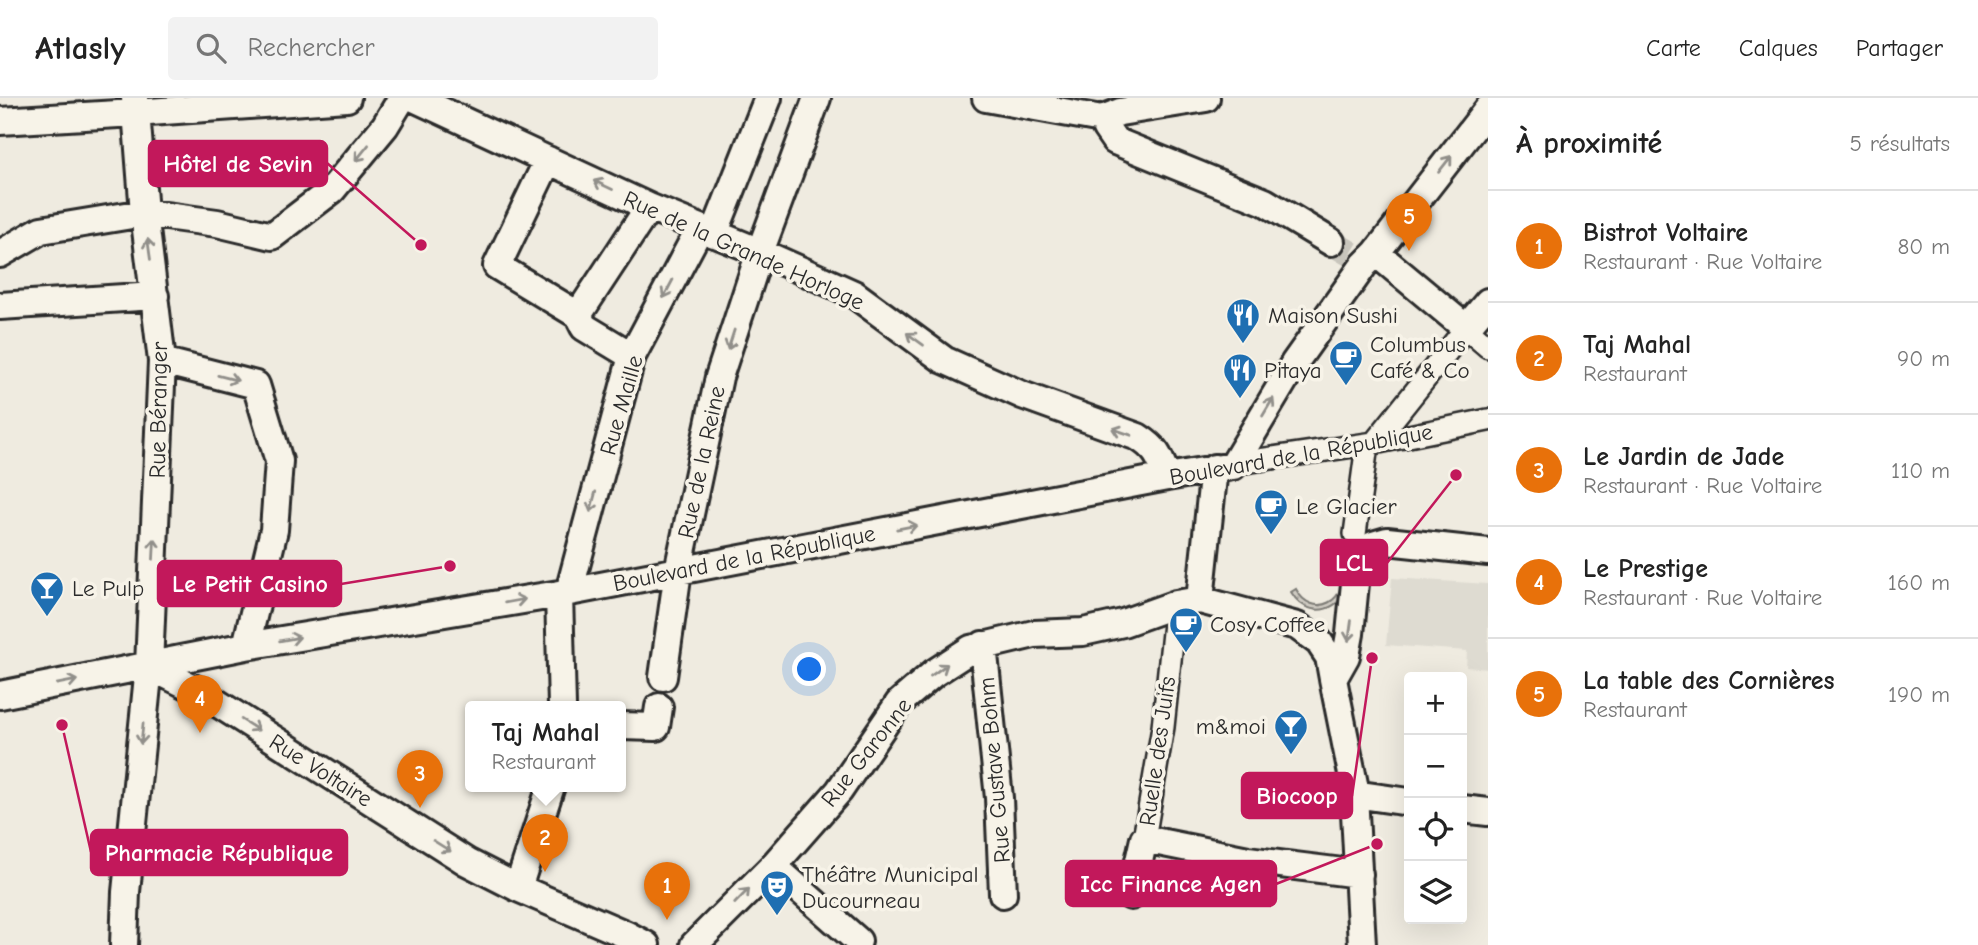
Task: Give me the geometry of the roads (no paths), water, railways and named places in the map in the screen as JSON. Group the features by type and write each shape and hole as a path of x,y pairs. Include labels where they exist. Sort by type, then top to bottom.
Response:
{"street":[{"path":"0,121 135,106 347,98"},
{"path":"0,254 41,230 144,213 217,223 272,236 332,190 385,125 402,98"},
{"name":"Rue de la Grande Horloge","path":"414,98 649,207 854,294 944,360 1022,395 1138,437 1153,446 1167,477"},
{"name":"Rue Maille","path":"562,701 564,593 632,356 707,231 768,98"},
{"name":"Rue de la Reine","path":"663,677 678,571 719,377 760,252 817,98"},
{"path":"986,98 1102,119 1120,112 1206,98"},
{"name":"Rue Béranger","path":"124,945 126,892 149,666 162,361 144,213 135,106"},
{"path":"1362,945 1354,784 1329,657 1319,642 1297,626 1188,602 1223,467 1295,362 1355,254 1488,109"},
{"path":"1102,119 1115,141 1265,202 1355,254 1466,328 1488,347"},
{"path":"548,160 497,266 578,315 584,327 632,356"},
{"path":"578,315 649,207"},
{"path":"0,306 155,296"},
{"path":"1333,679 1346,656 1348,645 1357,563 1354,545 1371,444 1488,302"},
{"path":"162,361 256,385 279,461 274,530 246,646"},
{"name":"Boulevard de la République","path":"0,695 246,646 564,593 1245,462 1371,444 1488,420"},
{"path":"1357,563 1373,545 1393,541 1488,552"},
{"name":"Rue Garonne","path":"695,945 773,866 839,791 899,703 934,673 971,649 983,645 1034,634 1083,632 1123,623 1188,602"},
{"name":"Ruelle des Juifs","path":"1131,896 1188,602"},
{"name":"Rue Gustave Bohm","path":"983,645 999,798 1003,894"},
{"name":"Rue Voltaire","path":"149,666 195,689 467,862 518,888 646,945"},
{"path":"626,726 656,727 659,708"},
{"path":"518,888 549,792"},
{"path":"1354,793 1404,801"},
{"path":"1467,810 1488,812"},
{"path":"1144,839 1248,860 1359,874"},
{"path":"773,866 860,943"}],"tunnel":[{"path":"1331,242 1351,254"}],"place":[{"name":"Hôtel de Sevin","path":"421,245"},
{"name":"La table des Cornières","path":"1409,251"},
{"name":"Maison Sushi","path":"1243,345"},
{"name":"Columbus Café & Co","path":"1346,387"},
{"name":"Pitaya","path":"1240,400"},
{"name":"LCL","path":"1456,475"},
{"name":"Le Glacier","path":"1271,536"},
{"name":"Le Petit Casino","path":"450,566"},
{"name":"Le Pulp","path":"47,618"},
{"name":"Cosy Coffee","path":"1186,654"},
{"name":"Biocoop","path":"1372,658"},
{"name":"Pharmacie République","path":"62,725"},
{"name":"Le Prestige","path":"200,733"},
{"name":"m&moi","path":"1291,756"},
{"name":"Le Jardin de Jade","path":"420,808"},
{"name":"Icc Finance Agen","path":"1377,844"},
{"name":"Taj Mahal","path":"545,872"},
{"name":"Théâtre Municipal Ducourneau","path":"777,917"},
{"name":"Bistrot Voltaire","path":"667,920"}]}
